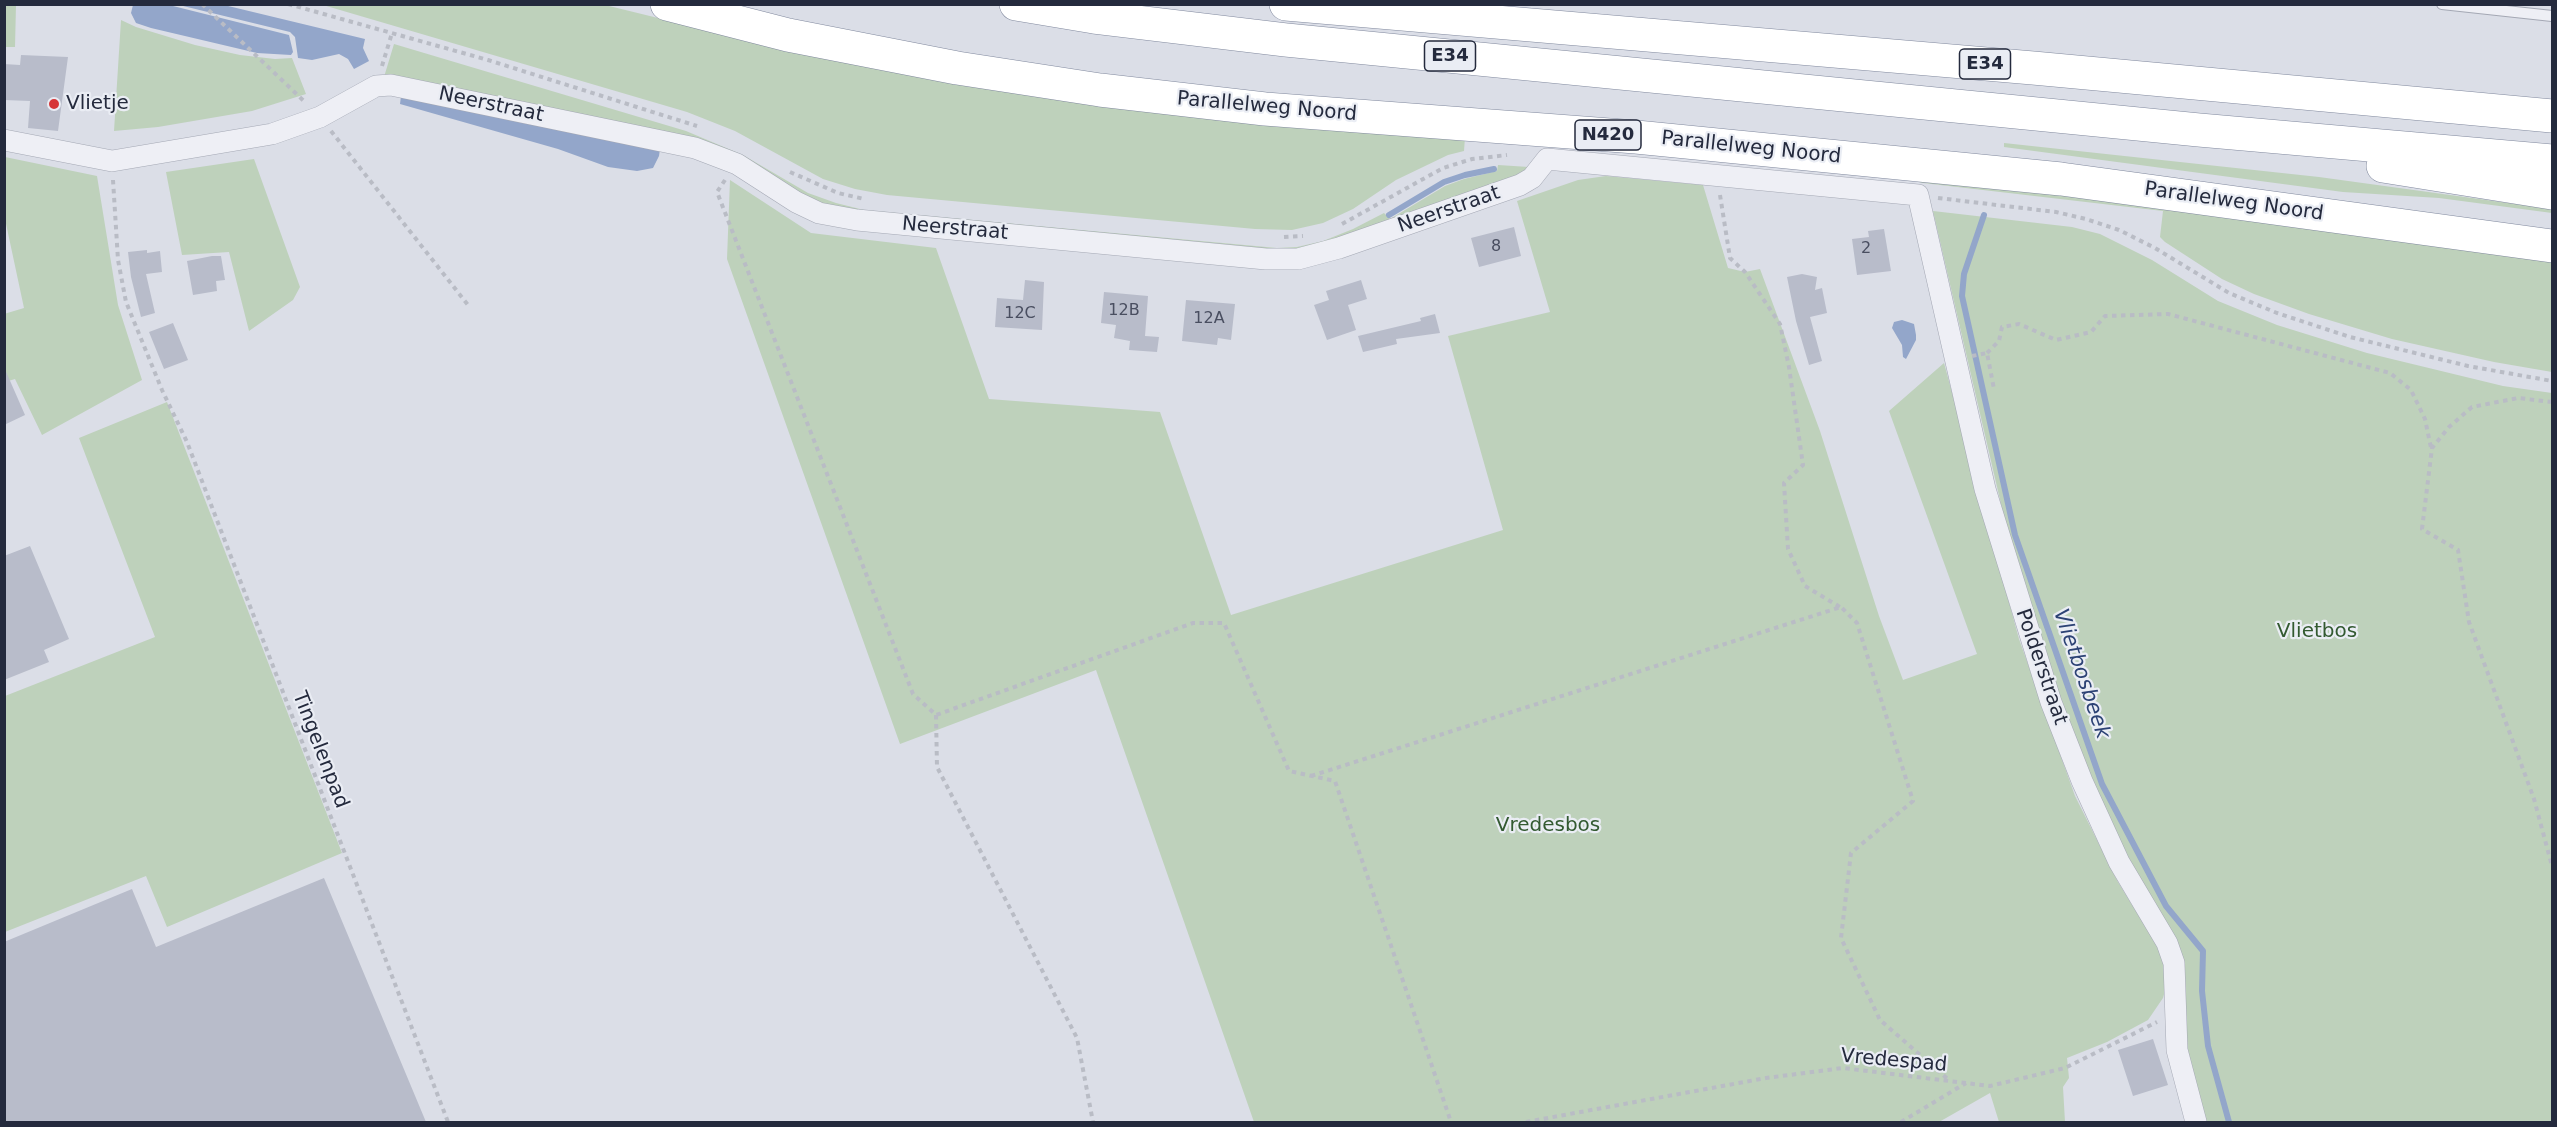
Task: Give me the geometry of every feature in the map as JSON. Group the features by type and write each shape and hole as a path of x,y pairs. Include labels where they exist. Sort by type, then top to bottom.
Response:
{"highway":[{"name":"Parallelweg Noord","path":"667,4 810,39 957,68 1100,90 1264,109 1625,136 2039,177 2553,246"},
{"name":"Parallelweg Noord","path":"741,4 795,18 934,45 1117,72 1274,90 1594,115 2055,162 2553,229"},
{"name":"E34","path":"1016,4 1094,17 1286,40 2199,130 2553,161"},
{"name":"E34","path":"1286,4 2021,67 2553,116"},
{"path":"2199,130 2379,165 2553,193"}],"street":[{"name":"Neerstraat","path":"376,86 391,85 695,147 737,164 796,202 819,213 848,218 1266,259 1298,258 1339,248 1520,185 1532,178 1547,159"},
{"path":"4,140 112,161 272,134 320,117 376,86"},
{"path":"1547,159 1918,195"},
{"name":"Polderstraat","path":"1918,195 1985,489 2051,702 2082,781 2119,862 2167,943 2174,963 2176,1050 2196,1122"}],"lane":[{"path":"2442,4 2553,16"}],"path":[{"path":"202,4 320,117 468,305"},
{"path":"288,4 488,60 703,129"},
{"path":"376,86 392,33"},
{"path":"1334,226 1452,165 1472,159 1507,155 1547,159"},
{"name":"Tingelenpad","path":"112,161 118,260 126,302 191,453 448,1122"},
{"path":"788,171 838,193 868,200"},
{"path":"1717,176 1730,258 1745,272 1780,324 1789,367 1803,465 1784,483 1788,549 1805,586 1841,607 1857,623 1912,801 1851,853 1841,938 1880,1020 1950,1081"},
{"path":"724,182 717,192 913,694 936,715 938,767 1077,1038 1093,1122"},
{"path":"1918,195 2056,212 2086,219 2119,230 2155,248 2229,293 2277,313 2350,337 2436,358 2553,381"},
{"path":"1280,237 1309,235"},
{"path":"1954,360 1987,353 1999,341 2002,327 2019,324 2056,340 2091,332 2105,316 2168,314 2390,373 2411,390 2425,419 2432,448 2422,529 2458,549 2469,622 2534,799 2553,866"},
{"path":"1987,353 1994,389"},
{"path":"2432,448 2449,427 2472,407 2518,398 2553,402"},
{"path":"1311,776 1841,607"},
{"path":"936,715 1193,623 1224,623 1289,771 1335,781 1451,1122"},
{"name":"Vredespad","path":"1526,1122 1766,1078 1843,1068 1990,1086 2065,1068 2176,1013"},
{"path":"1901,1122 1966,1083"}],"green space":[{"path":"5,4 16,5 15,47 5,47"},
{"path":"323,5 605,5 711,31 2552,255 2552,372 2494,362 2392,339 2309,314 2254,294 2222,279 2165,242 2160,237 2163,211 1923,183 1895,176 1465,137 1464,151 1448,155 1396,180 1353,209 1323,223 1292,230 1255,229 887,195 855,189 823,179 735,131 687,112"},
{"path":"121,20 136,27 195,45 240,55 275,59 292,58 306,94 252,111 158,127 114,131"},
{"path":"394,44 686,131 743,155 808,193 864,210 1277,248 1297,247 1323,241 1384,213 1390,219 1445,186 1497,171 1498,165 1529,167 1521,176 1299,253 833,209 805,197 741,159 384,77"},
{"path":"2004,143 2319,177 2552,209 2552,213 2439,198 2343,192 2004,147"},
{"path":"5,157 97,176 118,305 142,380 42,435 15,379 5,382 4,314 24,308 5,219"},
{"path":"254,159 300,287 293,300 249,331 229,252 182,255 166,172"},
{"name":"Vredesbos","path":"1606,176 1703,185 1728,268 1745,272 1760,269 1820,431 1879,616 1903,680 1977,654 1889,411 1944,363 2019,639 2075,796 2118,882 2157,945 2170,972 2163,998 2148,1020 2107,1042 2067,1058 2069,1078 2063,1087 2065,1122 1999,1122 1990,1093 1939,1122 1254,1122 1096,670 900,744 727,259 730,180 811,233 936,248 989,399 1160,412 1231,615 1503,530 1448,336 1550,312 1517,201 1578,180"},
{"name":"Vlietbos","path":"1933,211 2072,227 2100,234 2152,260 2218,301 2277,325 2367,353 2503,386 2552,393 2552,1122 2203,1122 2186,1043 2185,967 2180,950 2109,825 2058,696 2014,560"},
{"path":"167,402 342,853 167,927 146,876 5,932 5,696 155,637 79,438"}],"water":[{"path":"133,5 169,5 289,35 293,52 291,55 257,53 151,28 136,23 131,13"},
{"path":"179,5 224,5 365,39 363,48 369,61 354,69 348,59 339,54 312,60 298,58 295,37 290,32"},
{"path":"401,96 660,149 659,156 653,168 637,171 608,167 558,149 400,104"},
{"path":"1902,320 1914,324 1916,335 1916,340 1906,359 1903,357 1902,345 1892,328 1894,322"}],"building":[{"path":"21,55 68,57 58,131 28,128 30,101 4,100 4,64 20,65"},
{"path":"1514,227 1521,256 1479,267 1471,238"},
{"path":"1884,229 1891,271 1857,275 1852,239 1869,237 1868,231"},
{"path":"147,250 147,253 160,251 162,272 146,274 155,313 141,317 131,277 128,252"},
{"path":"221,256 225,280 216,281 217,291 193,295 187,261"},
{"path":"1802,274 1817,277 1815,290 1822,288 1827,313 1810,317 1822,361 1809,365 1796,321 1787,277"},
{"path":"1025,280 1044,282 1042,330 995,327 997,298 1023,300"},
{"path":"1361,280 1367,299 1348,305 1356,330 1327,340 1314,305 1329,300 1326,291"},
{"path":"1104,292 1148,296 1145,336 1159,337 1157,352 1129,350 1130,341 1114,338 1116,325 1101,323"},
{"path":"1186,300 1235,304 1231,340 1218,338 1217,345 1182,341"},
{"path":"1435,314 1440,333 1396,339 1397,344 1363,352 1358,336 1421,321 1420,318"},
{"path":"173,323 188,360 164,369 149,332"},
{"path":"4,367 25,415 4,425"},
{"path":"30,546 69,639 44,650 49,662 4,680 4,556"},
{"path":"324,878 426,1122 4,1122 4,942 132,889 156,947"},
{"path":"2153,1039 2168,1085 2133,1096 2118,1050"}],"waterway":[{"path":"1389,215 1444,182 1494,169"},
{"name":"Vlietbosbeek","path":"1984,215 1964,274 1962,296 2015,535 2102,784 2166,906 2203,951 2202,991 2208,1046 2229,1122"}],"place":[{"name":"Vlietje","path":"54,104"}]}
